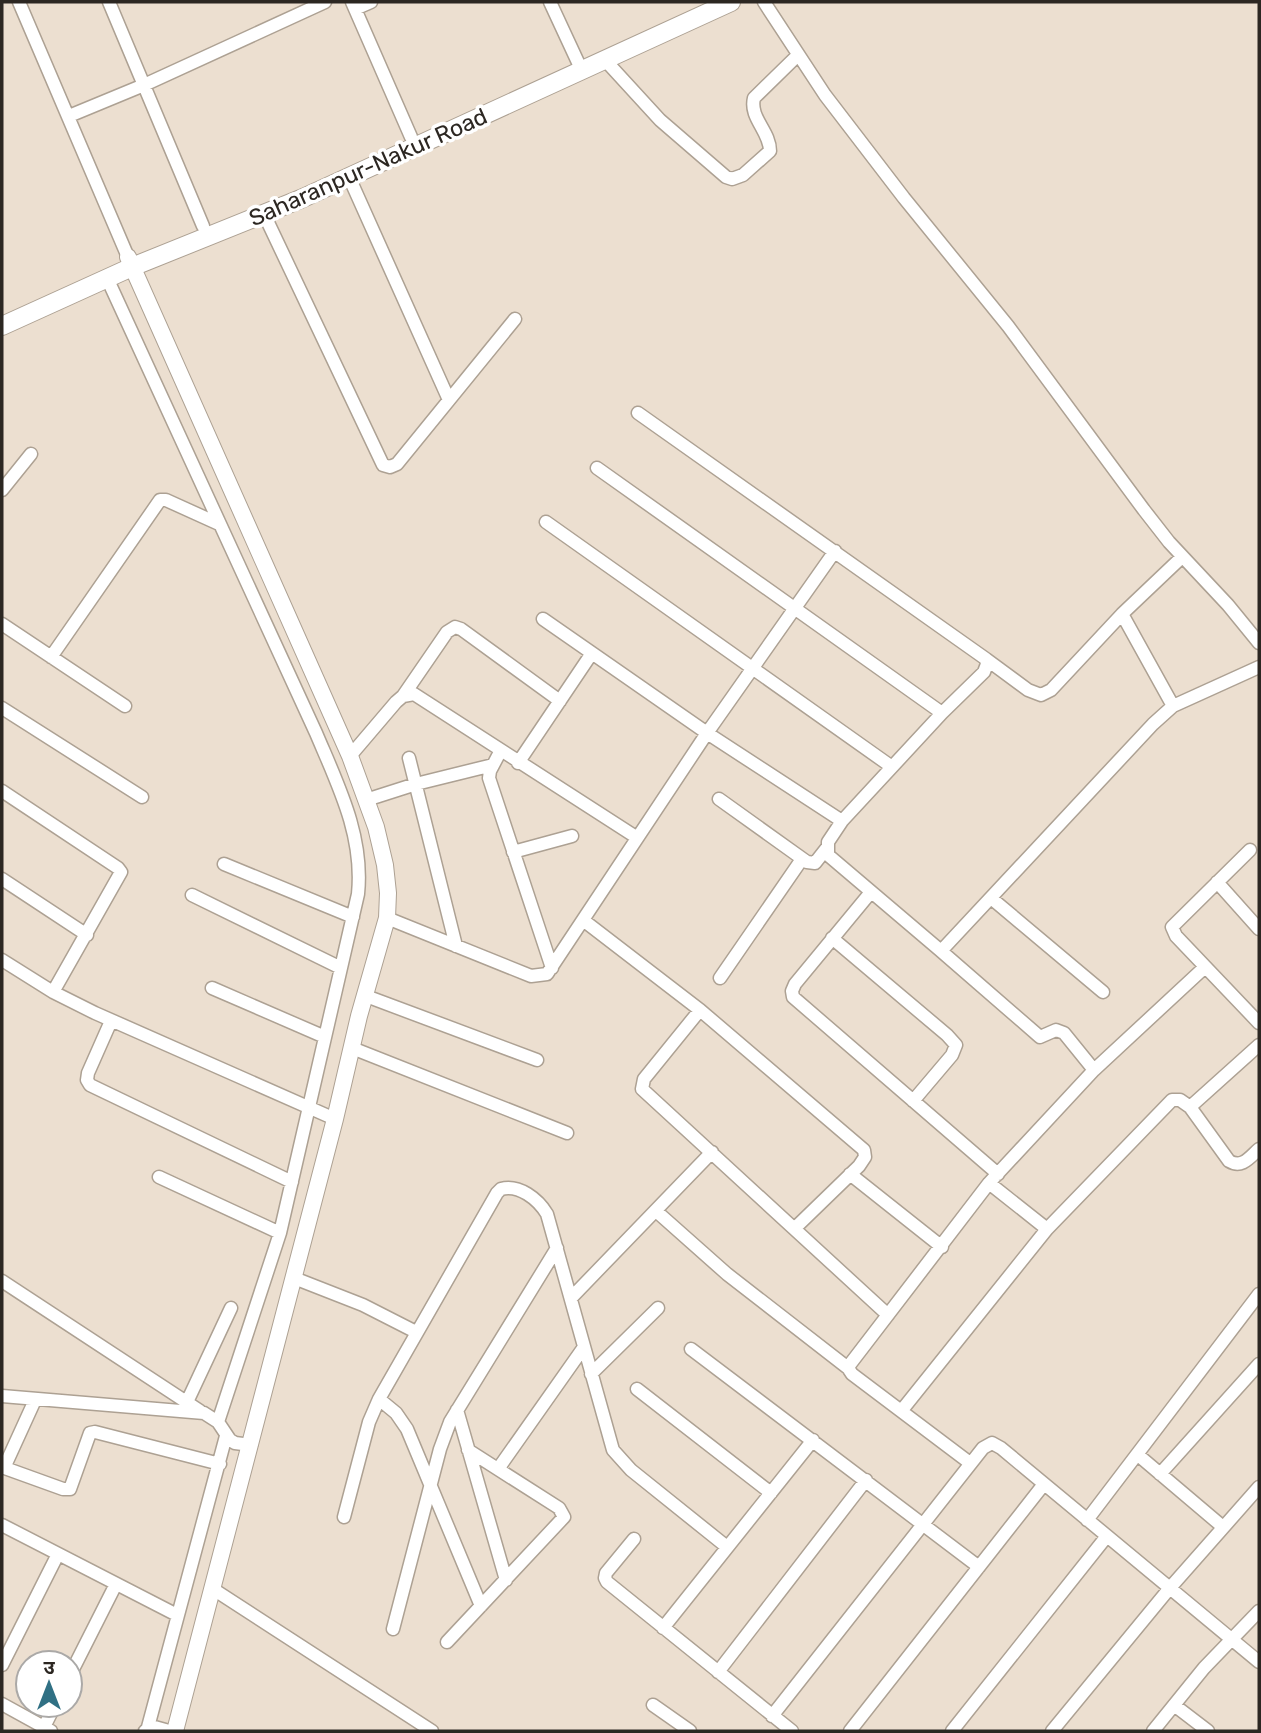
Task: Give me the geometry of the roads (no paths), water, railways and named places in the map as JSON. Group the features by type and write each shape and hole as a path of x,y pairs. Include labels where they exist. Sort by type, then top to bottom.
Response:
{"main road":[{"name":"Saharanpur-Nakur Road","path":"2,313 130,262 264,214 349,177 580,66 704,2"},
{"name":"Saharanpur-Nakur Road","path":"2,326 107,278 130,262 203,226 299,188 411,137 580,66 605,61 731,2"}],"street":[{"path":"19,2 130,262 260,583 355,830 361,871 312,1109 262,1291 218,1422"},
{"path":"109,2 203,226"},
{"path":"69,116 144,86 325,2"},
{"path":"371,2 354,5 411,137"},
{"path":"550,2 580,66"},
{"path":"764,2 825,95 1008,326 1144,510 1259,643"},
{"path":"605,61 660,120 726,177 732,179 743,175 770,151 768,137 753,111 754,98 798,55"},
{"path":"349,177 449,400"},
{"path":"264,214 383,465 390,467 397,464 515,319"},
{"path":"107,278 219,524 260,583 350,756 376,827 388,893 387,918 332,1118 294,1278 239,1442 213,1589 175,1731"},
{"path":"638,413 1028,690 1041,695 1051,690 1122,614 1182,557"},
{"path":"2,491 31,454"},
{"path":"597,468 942,713"},
{"path":"51,657 160,500 166,500 219,524"},
{"path":"546,522 891,767"},
{"path":"387,918 531,976 547,974 636,837 835,551"},
{"path":"1122,614 1173,706"},
{"path":"543,619 707,733 842,821"},
{"path":"2,624 125,706"},
{"path":"350,756 403,696 447,632 455,627 560,701"},
{"path":"519,763 592,653"},
{"path":"719,799 802,859 815,863 842,821 942,713 984,672 986,659"},
{"path":"941,951 1153,724 1173,706 1259,667"},
{"path":"403,696 414,694 426,701 500,752 636,837"},
{"path":"2,708 142,797"},
{"path":"500,752 489,778 552,968"},
{"path":"409,758 456,946"},
{"path":"366,800 416,784 493,765"},
{"path":"2,791 121,872 53,992"},
{"path":"513,852 572,836"},
{"path":"826,849 833,860 1040,1037 1056,1030 1064,1033 1094,1070"},
{"path":"1250,850 1172,927 1175,936 1259,1023"},
{"path":"720,978 802,859"},
{"path":"224,864 353,917"},
{"path":"2,879 87,935"},
{"path":"1217,882 1259,929"},
{"path":"871,892 795,984 793,997 913,1101 1047,1229"},
{"path":"192,895 341,968"},
{"path":"991,898 1103,992"},
{"path":"583,920 700,1010 859,1144 865,1157 795,1228"},
{"path":"832,938 956,1045 955,1051 913,1101"},
{"path":"2,960 53,992 111,1021 332,1118"},
{"path":"848,1368 994,1179 1094,1070 1205,967"},
{"path":"212,988 326,1037"},
{"path":"366,996 537,1060"},
{"path":"700,1010 641,1084 646,1093 888,1315"},
{"path":"111,1021 88,1073 87,1080 90,1085 292,1182"},
{"path":"1189,1107 1259,1045"},
{"path":"352,1048 567,1133"},
{"path":"902,1410 1047,1229 1172,1100 1180,1100 1189,1107 1229,1161 1235,1165 1241,1165 1259,1149"},
{"path":"571,1298 712,1152"},
{"path":"850,1174 942,1247"},
{"path":"159,1177 279,1233"},
{"path":"344,1517 369,1422 379,1399 501,1189 513,1187 534,1198 547,1214 608,1438 620,1460 727,1547"},
{"path":"656,1211 727,1274 848,1368 852,1374 970,1463"},
{"path":"393,1629 440,1449 457,1410 557,1248"},
{"path":"294,1278 363,1305 416,1332"},
{"path":"2,1281 218,1422 239,1442"},
{"path":"1087,1520 1259,1294"},
{"path":"187,1402 231,1308"},
{"path":"591,1374 658,1308"},
{"path":"498,1469 584,1347"},
{"path":"691,1349 979,1567"},
{"path":"1160,1474 1259,1364"},
{"path":"637,1389 771,1493"},
{"path":"2,1396 204,1413"},
{"path":"379,1399 402,1420 481,1606"},
{"path":"35,1400 3,1468 70,1489 90,1433 94,1432 220,1464"},
{"path":"457,1410 506,1580"},
{"path":"663,1628 813,1440"},
{"path":"169,1731 150,1728 177,1615 220,1464 239,1442"},
{"path":"772,1716 922,1522 986,1444 992,1443 1002,1448 1259,1662"},
{"path":"447,1642 564,1517 559,1508 468,1450"},
{"path":"1138,1455 1223,1527"},
{"path":"718,1672 866,1480"},
{"path":"850,1731 1044,1484"},
{"path":"1052,1731 1169,1589 1259,1487"},
{"path":"2,1525 177,1615"},
{"path":"952,1731 1107,1536"},
{"path":"634,1539 606,1573 605,1578 610,1585 792,1731"},
{"path":"2,1665 58,1554"},
{"path":"83,1649 116,1584"},
{"path":"213,1589 432,1731"},
{"path":"1153,1731 1204,1668 1259,1611"},
{"path":"2,1704 48,1729"},
{"path":"653,1705 690,1731"},
{"path":"1174,1705 1208,1731"}]}
